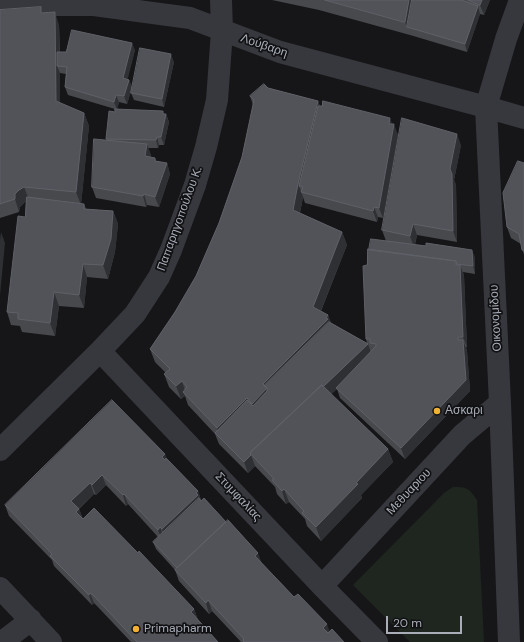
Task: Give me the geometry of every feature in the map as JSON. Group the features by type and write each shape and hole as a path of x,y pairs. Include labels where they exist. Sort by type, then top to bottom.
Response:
{"street":[{"name":"Παπαρηγοπούλου Κ.","path":"2,445 100,351 135,314 159,277 171,250 195,185 217,100 222,31 221,0"},
{"name":"Οικονομίδου","path":"509,642 500,403 486,106 506,39 520,0"},
{"name":"Λούβαρη","path":"11,4 94,5 190,18 280,52 486,106 524,118"},
{"name":"Στυμφαλίας","path":"100,351 322,586 378,642"},
{"name":"Μεθυαριου","path":"322,586 462,435 500,403"},
{"path":"0,588 51,642"},
{"path":"2,642 31,620"}],"shaded area":[{"path":"453,487 462,487 467,489 477,500 484,642 410,642 353,585 444,493"}],"building":[{"path":"325,0 409,0 405,22"},
{"path":"412,0 461,0 478,6 465,44 407,27"},
{"path":"468,0 482,0 480,5"},
{"path":"41,7 41,13 55,12 56,101 84,113 76,192 24,187 15,194 15,199 0,204 0,10"},
{"path":"72,30 132,43 123,78 129,80 124,96 116,95 114,102 65,87 67,67 57,66 57,52 66,52"},
{"path":"140,48 171,54 162,99 131,93"},
{"path":"264,84 268,88 318,101 293,210 342,232 313,307 328,315 326,318 328,319 263,384 267,388 252,404 247,398 217,428 183,392 187,387 182,381 176,386 164,374 170,369 150,349 175,312 196,276 219,223 242,157 254,100 250,96"},
{"path":"323,101 390,118 389,124 394,124 379,208 374,207 373,211 301,192 303,187 299,186 318,106 322,106"},
{"path":"115,109 163,111 163,114 166,114 161,137 157,137 156,140 106,139 109,111 115,112"},
{"path":"402,118 457,134 450,169 452,174 453,231 413,224 410,236 382,230"},
{"path":"94,139 147,144 145,156 155,158 155,161 167,163 155,197 144,194 143,196 92,187"},
{"path":"518,161 524,163 524,251 522,250 519,234 507,227 503,193"},
{"path":"27,197 84,204 84,209 113,211 111,239 103,265 83,264 79,295 54,292 50,323 18,319 18,313 7,312 18,216 25,217"},
{"path":"371,239 426,246 426,243 472,250 473,266 457,264 456,261 369,250"},
{"path":"368,249 456,261 456,265 460,265 463,337 458,337 458,340 463,340 466,380 401,448 336,388 376,346 376,344 370,343 370,339 366,339 363,266 367,265"},
{"path":"329,322 368,344 250,453 251,455 244,462 215,433 247,400 253,406 267,391 267,388 264,386"},
{"path":"322,385 388,449 356,483 358,484 316,527 302,513 304,511 284,489 282,491 272,480 274,479 250,453"},
{"path":"112,400 165,454 162,457 165,460 166,458 198,491 196,493 198,495 162,529 160,527 158,530 124,494 123,495 102,475 92,485 90,483 71,501 79,509 76,512 83,519 94,508 138,553 139,551 194,609 191,612 218,642 137,642 93,595 90,593 89,595 50,556 52,554 5,505"},
{"path":"199,498 201,501 204,498 226,522 177,568 153,542"},
{"path":"228,520 258,553 255,556 294,597 298,594 327,624 323,628 328,633 332,629 344,642 244,642 244,639 208,600 206,603 175,570"}],"place":[{"name":"Ασκαρι","path":"437,411"},
{"name":"Primapharm","path":"136,629"}]}
